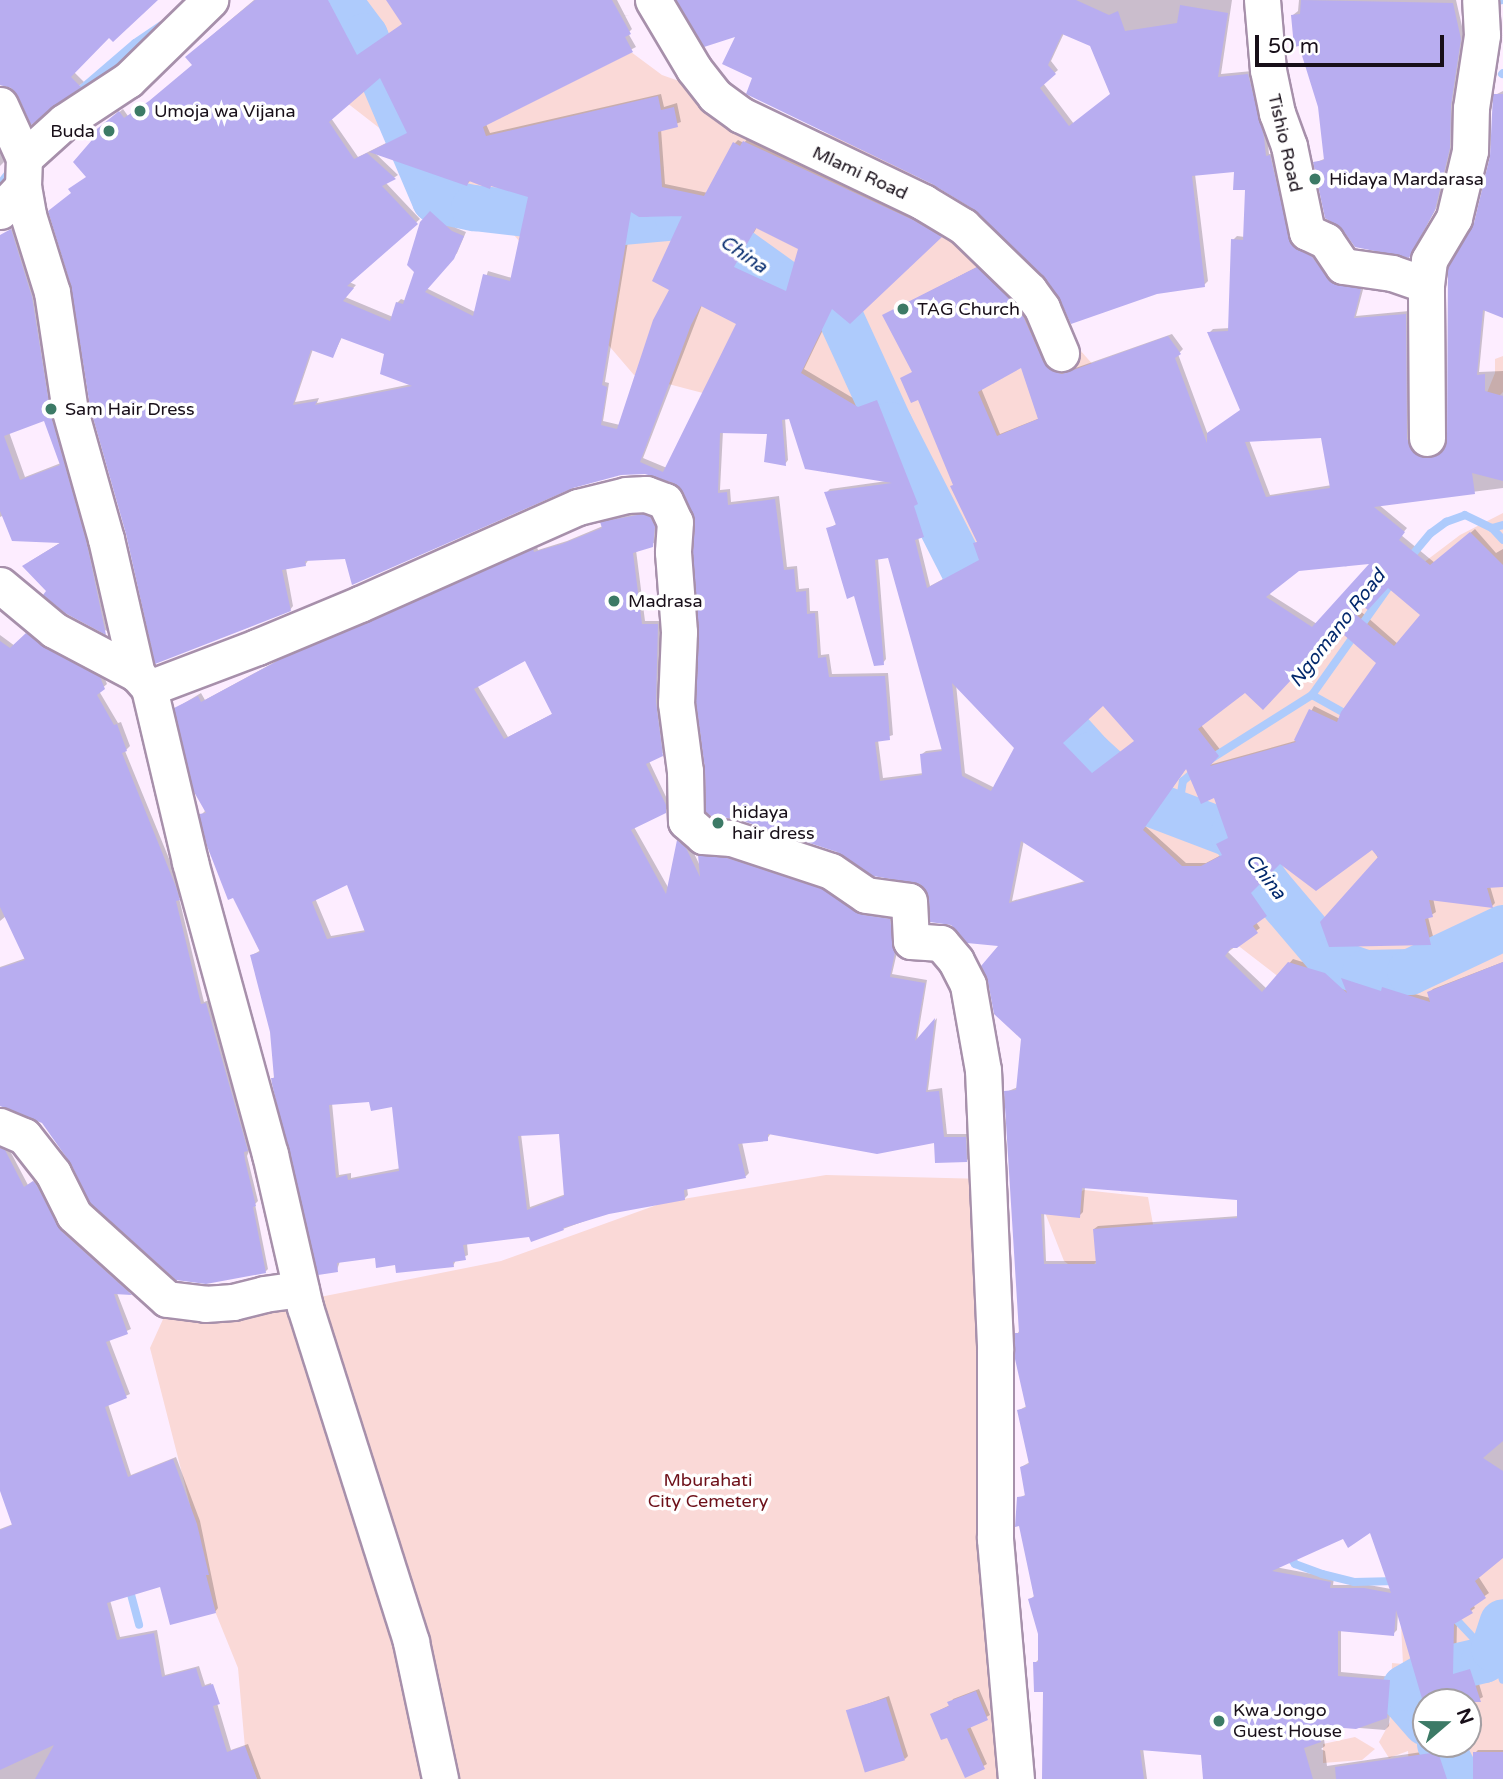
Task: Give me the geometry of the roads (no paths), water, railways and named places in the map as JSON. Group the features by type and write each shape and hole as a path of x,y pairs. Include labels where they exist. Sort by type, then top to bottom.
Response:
{"street":[{"path":"16,185 64,122 128,80 209,0"},
{"name":"Mlami Road","path":"653,0 694,69 715,96 741,115 923,202 963,226 1029,290 1042,308 1061,353"},
{"name":"Tishio Road","path":"1262,0 1270,81 1277,113 1289,146 1307,232 1326,241 1343,266 1392,273 1426,285"},
{"path":"1427,439 1426,285 1429,260 1454,218 1470,151 1471,108 1482,35 1480,0"},
{"path":"0,104 16,185 52,292 70,411 270,1154 301,1289 411,1642 440,1779"},
{"path":"0,585 54,630 143,681 322,621 578,507 646,494 665,501 675,522 673,552 679,632 676,703 685,771 686,821 702,836 731,838 831,871 866,895 909,901 911,940 941,943 956,961 968,985 983,1070 995,1350 995,1539 1016,1779"},
{"path":"0,1126 24,1136 53,1173 74,1215 167,1298 205,1304 233,1303 264,1294 301,1289"}],"waterway":[{"name":"China","path":"338,0 365,36 435,200 474,208 580,220 622,222 678,217 723,239 787,285 835,305 890,425 992,625"},
{"path":"1487,3 1503,0"},
{"path":"71,98 135,43 162,25"},
{"path":"0,184 11,170"},
{"name":"Ngomano Road","path":"1408,560 1431,533 1446,522 1465,515 1492,528 1503,525"},
{"path":"1492,528 1503,540"},
{"name":"Ngomano Road","path":"1209,760 1312,695 1390,585"},
{"path":"1312,695 1348,715"},
{"name":"China","path":"1042,702 1090,755 1138,799 1233,835 1270,888 1332,961 1365,973 1410,972 1503,928"},
{"name":"Ngomano Road","path":"1178,812 1183,781 1196,770"},
{"path":"1287,1554 1295,1564 1354,1582 1396,1581"},
{"path":"129,1587 139,1625"},
{"path":"1452,1615 1474,1639 1484,1660"},
{"name":"China","path":"1412,1707 1404,1698 1405,1688 1433,1672 1484,1660 1494,1649 1503,1622"},
{"path":"1494,1649 1503,1680"},
{"name":"China","path":"1448,1758 1459,1779"}],"place":[{"name":"Umoja wa Vijana","path":"140,111"},
{"name":"Buda","path":"109,131"},
{"name":"Hidaya Mardarasa","path":"1315,179"},
{"name":"TAG Church","path":"903,309"},
{"name":"Sam Hair Dress","path":"51,409"},
{"name":"Madrasa","path":"614,601"},
{"name":"hidaya hair dress","path":"718,823"},
{"name":"Kwa Jongo Guest House","path":"1219,1721"}],"park label":[{"name":"Mburahati City Cemetery","path":"708,1491"}]}
